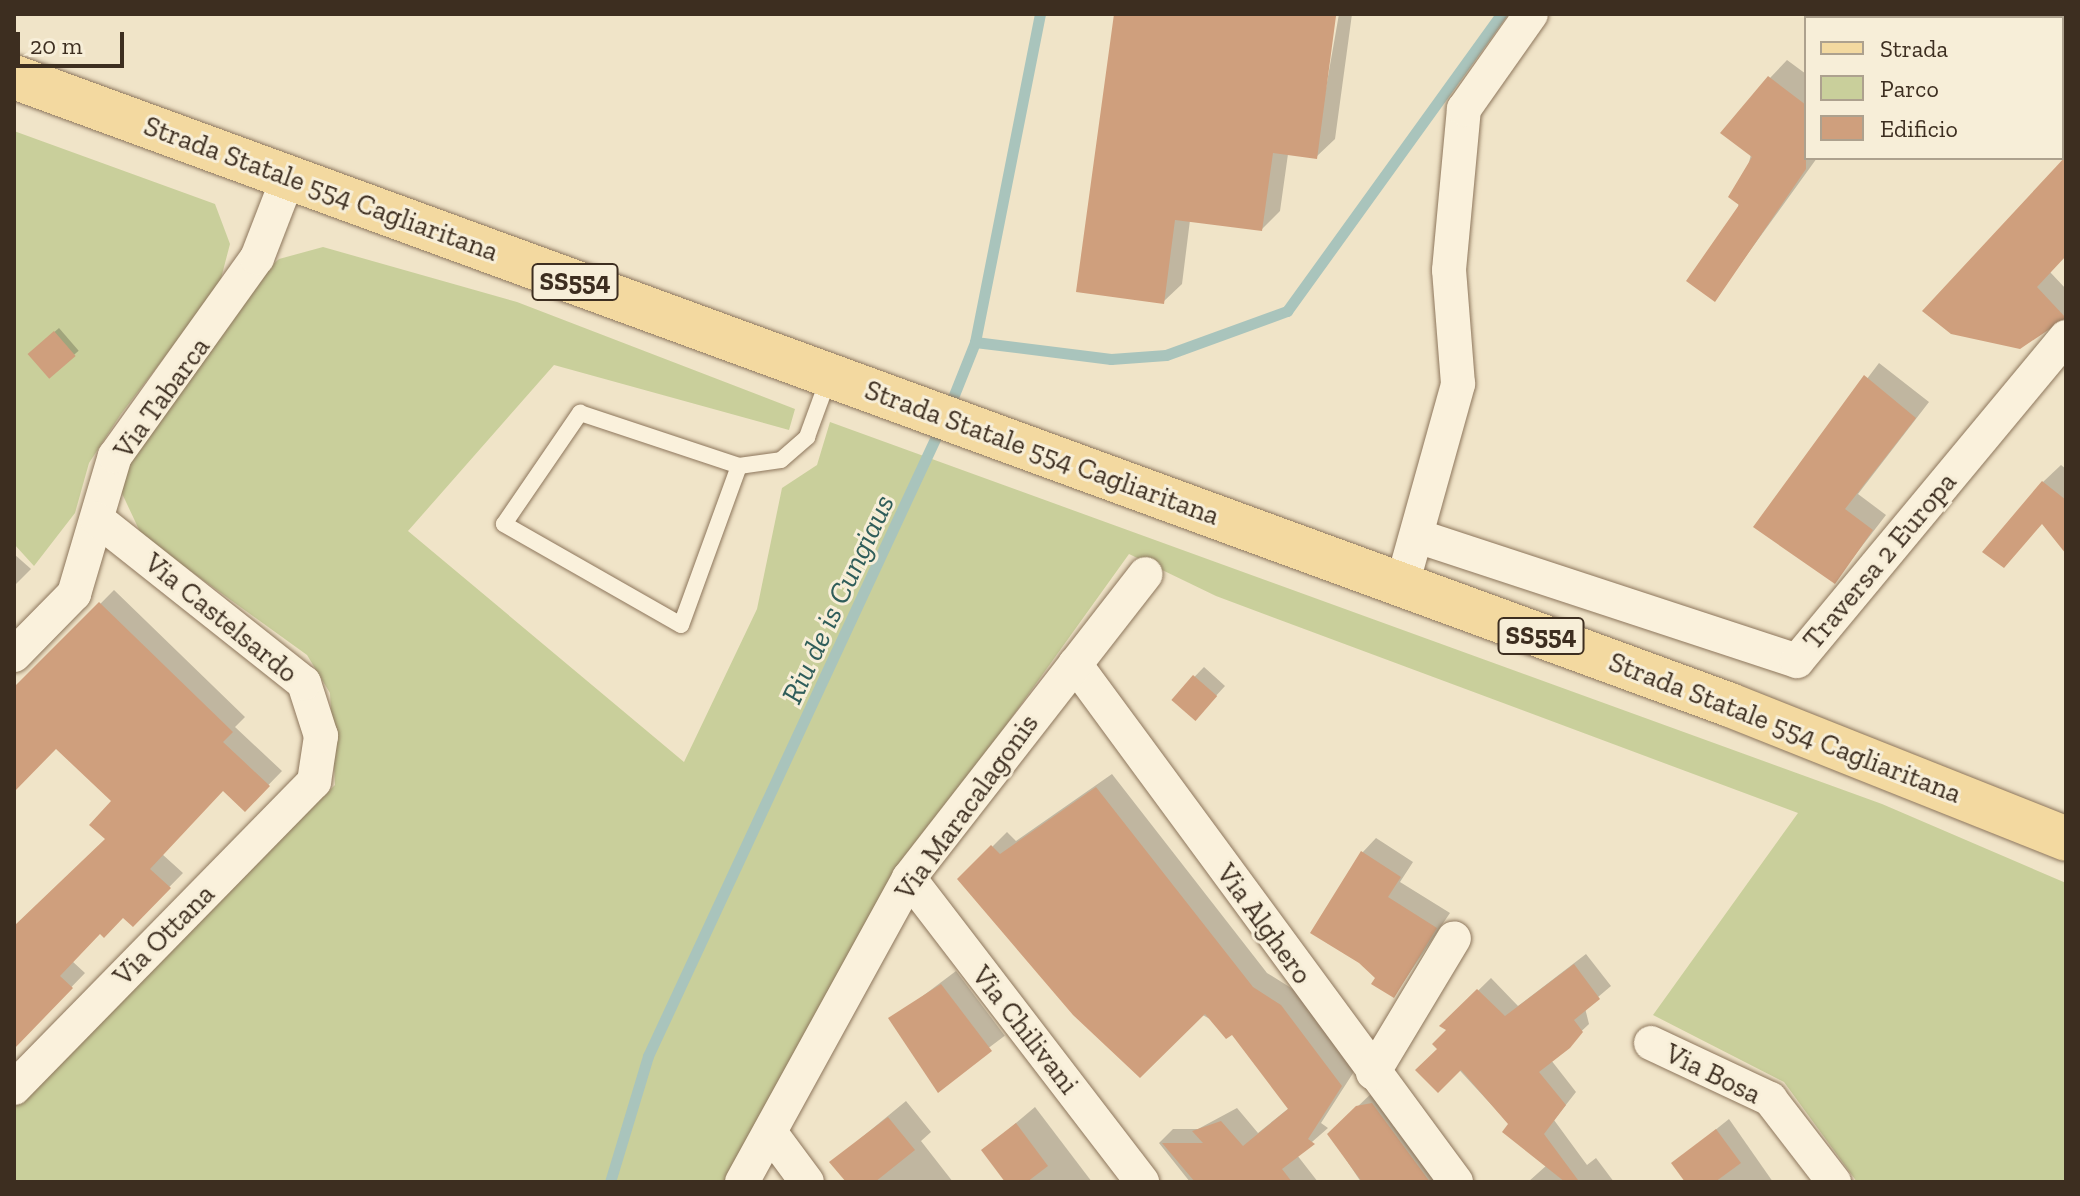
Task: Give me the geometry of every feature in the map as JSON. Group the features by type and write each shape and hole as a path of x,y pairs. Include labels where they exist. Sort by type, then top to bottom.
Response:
{"main road":[{"name":"Strada Statale 554 Cagliaritana","path":"14,77 1886,763 2066,839"}],"street":[{"path":"1402,585 1458,384 1449,270 1464,109 1531,14"},
{"name":"Via Tabarca","path":"14,655 74,594 115,456 257,258 288,178"},
{"name":"Traversa 2 Europa","path":"1417,536 1797,661 2066,337"},
{"name":"Via Castelsardo","path":"97,519 304,683 321,736 314,782"},
{"name":"Via Maracalagonis","path":"742,1182 909,878 1146,574"},
{"name":"Via Alghero","path":"1075,664 1456,1182"},
{"name":"Via Ottana","path":"14,1088 314,782"},
{"name":"Via Chilivani","path":"909,878 1142,1182"},
{"path":"1373,1073 1454,938"},
{"name":"Via Bosa","path":"1651,1043 1770,1099 1834,1182"},
{"path":"770,1132 807,1182"}],"lane":[{"path":"739,466 681,625 504,524 580,413 739,466 781,460 807,437 846,381"}],"green space":[{"path":"14,131 215,204 230,244 219,286 121,414 89,463 75,513 34,566 14,544"},
{"path":"323,247 517,302 795,409 789,430 554,365 408,531 684,762 757,609 782,488 817,465 830,422 1882,804 2066,883 2066,1182 1857,1182 1784,1082 1653,1015 1798,813 1216,596 1129,554 898,876 724,1182 14,1182 14,1101 335,785 330,693 307,655 142,536 119,487 129,455 261,275 279,259"}],"building":[{"path":"1114,14 1336,16 1317,159 1273,153 1262,231 1175,220 1164,304 1076,292"},
{"path":"1768,76 1804,103 1806,169 1715,302 1686,281 1739,205 1728,197 1752,157 1720,133"},
{"path":"2066,156 2066,256 2037,287 2066,318 2020,349 1951,334 1922,311"},
{"path":"54,331 76,356 49,379 28,354"},
{"path":"1864,375 1916,418 1845,509 1873,530 1835,584 1753,527"},
{"path":"2042,481 2066,500 2066,554 2042,524 2004,568 1982,552"},
{"path":"99,602 233,732 223,742 270,786 245,812 223,791 150,869 171,888 133,927 123,918 104,938 100,934 60,976 73,988 14,1049 14,926 105,839 89,825 111,801 56,749 14,792 14,687"},
{"path":"1193,675 1217,696 1196,721 1171,700"},
{"path":"1096,787 1253,987 1281,1005 1342,1086 1308,1139 1315,1144 1282,1169 1292,1182 1195,1182 1162,1143 1203,1143 1192,1131 1221,1121 1243,1146 1288,1109 1232,1035 1226,1039 1205,1014 1140,1078 1073,1015 957,879 991,845 1000,854"},
{"path":"1361,851 1401,877 1388,897 1437,928 1394,998 1371,984 1375,978 1359,963 1310,933"},
{"path":"1574,964 1600,999 1574,1020 1583,1032 1570,1048 1539,1072 1566,1105 1544,1134 1578,1180 1565,1182 1502,1132 1508,1124 1461,1070 1438,1093 1415,1070 1437,1049 1432,1044 1446,1030 1439,1026 1477,989 1505,1016"},
{"path":"941,984 992,1051 938,1093 888,1018"},
{"path":"1372,1103 1430,1182 1362,1182 1327,1134 1356,1106"},
{"path":"888,1117 915,1150 875,1182 846,1182 829,1162"},
{"path":"1016,1123 1048,1166 1027,1182 1005,1182 981,1150"},
{"path":"1716,1129 1741,1163 1715,1182 1685,1182 1671,1163"}],"waterway":[{"name":"Riu de is Cungiaus","path":"948,410 975,342 1040,14"},
{"path":"975,342 1111,359 1166,355 1287,311 1501,14"},
{"name":"Riu de is Cungiaus","path":"610,1182 648,1056 941,426"}]}
